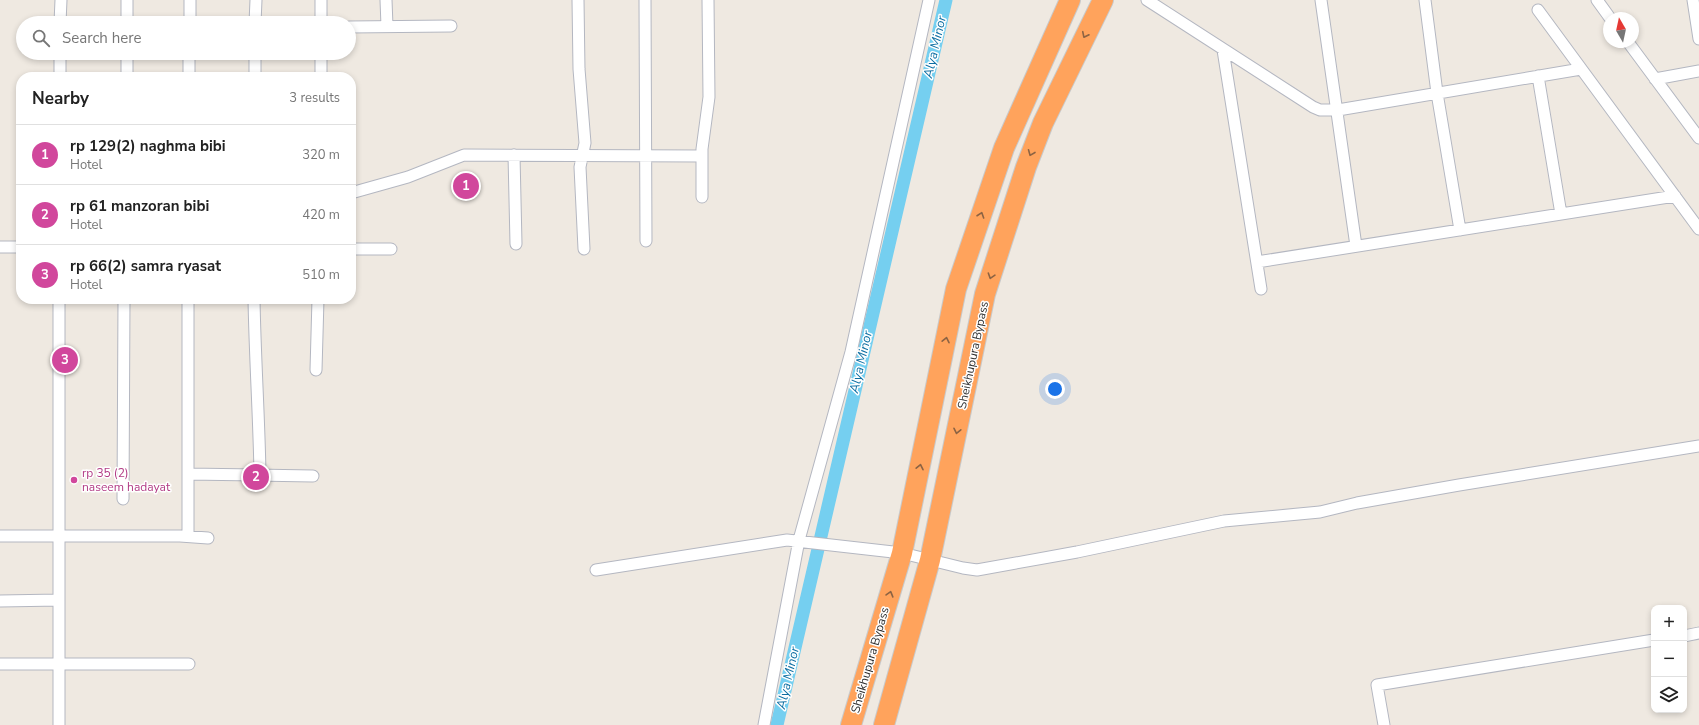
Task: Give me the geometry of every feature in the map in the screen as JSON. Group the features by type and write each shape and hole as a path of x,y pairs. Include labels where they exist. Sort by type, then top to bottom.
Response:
{"highway":[{"name":"Sheikhupura Bypass","path":"851,725 902,553 956,289 1004,148 1070,0"},
{"name":"Sheikhupura Bypass","path":"884,725 930,560 985,294 1026,167 1043,122 1103,0"}],"street":[{"path":"60,16 61,0"},
{"path":"127,0 127,16"},
{"path":"190,0 190,16"},
{"path":"255,16 256,0"},
{"path":"321,0 322,16"},
{"path":"386,0 387,26"},
{"path":"578,0 579,69 585,135 580,167 584,249"},
{"path":"645,0 646,242"},
{"path":"702,197 702,156 709,97 708,0"},
{"path":"764,725 799,540 851,352 929,0"},
{"path":"1147,0 1313,107 1320,110 1338,110 1581,69"},
{"path":"1321,0 1338,110 1356,246"},
{"path":"1425,0 1437,93 1460,230"},
{"path":"1597,0 1606,12"},
{"path":"1693,0 1699,39"},
{"path":"1538,10 1699,229"},
{"path":"356,26 451,26"},
{"path":"1632,48 1699,138"},
{"path":"1224,50 1261,289"},
{"path":"60,60 60,72"},
{"path":"127,60 127,72"},
{"path":"189,60 189,72"},
{"path":"255,60 255,72"},
{"path":"321,60 321,72"},
{"path":"1655,79 1699,71"},
{"path":"1538,76 1561,214"},
{"path":"514,154 516,244"},
{"path":"356,192 408,177 464,155 514,154 702,156"},
{"path":"1257,262 1674,196"},
{"path":"0,247 16,247"},
{"path":"356,249 392,249"},
{"path":"59,304 59,725"},
{"path":"123,499 124,304"},
{"path":"188,304 188,536"},
{"path":"254,304 255,366 259,423 260,474"},
{"path":"316,370 318,304"},
{"path":"596,570 773,541 799,540 902,553 977,570 1077,552 1224,521 1320,512 1357,503 1699,446"},
{"path":"188,474 313,476"},
{"path":"0,536 188,536 208,538"},
{"path":"0,601 59,600"},
{"path":"1687,635 1699,633"},
{"path":"1384,725 1377,685 1651,640"},
{"path":"0,664 189,664"}],"waterway":[{"name":"Alya Minor","path":"777,725 946,0"}],"place":[{"name":"rp 129(2) naghma bibi","path":"466,186"},
{"name":"rp 66(2) samra ryasat","path":"65,360"},
{"name":"rp 61 manzoran bibi","path":"256,477"},
{"name":"rp 35 (2) naseem hadayat","path":"74,480"}]}
